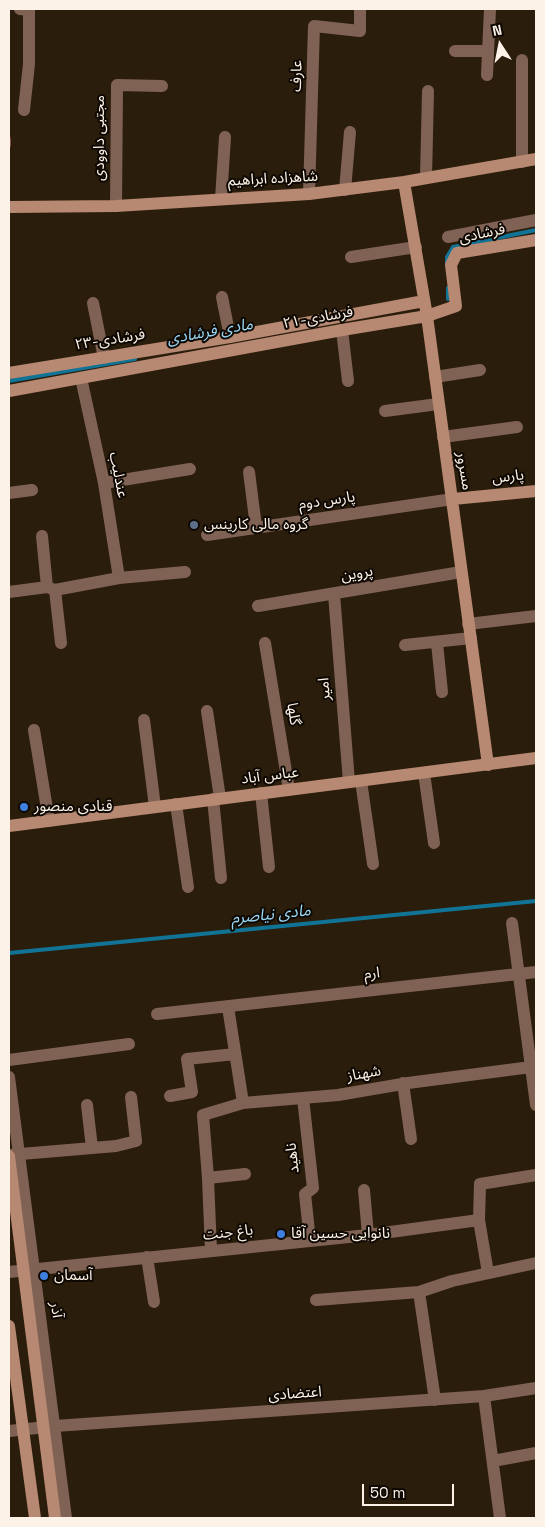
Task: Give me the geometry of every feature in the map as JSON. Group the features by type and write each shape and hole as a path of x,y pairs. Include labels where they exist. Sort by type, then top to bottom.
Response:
{"street":[{"path":"20,9 29,10 29,64 24,110"},
{"name":"عارف","path":"309,194 314,26 360,31 360,9"},
{"path":"487,75 490,9"},
{"path":"455,51 487,51"},
{"path":"522,60 522,162"},
{"name":"مجتبی داوودی","path":"116,206 117,85 162,86"},
{"path":"426,178 428,91"},
{"path":"345,190 350,132"},
{"path":"221,199 225,136"},
{"name":"شاهزاده ابراهیم","path":"9,207 116,206 309,194 404,182 536,159"},
{"name":"مسرور","path":"404,182 427,316 488,765"},
{"path":"448,237 536,220"},
{"name":"فرشادی","path":"427,316 456,306 451,265 457,253 536,240"},
{"path":"350,257 416,247"},
{"path":"222,297 230,337"},
{"name":"۲۳-فرشادی","path":"9,373 230,337 424,301"},
{"path":"93,303 104,358"},
{"name":"۲۱-فرشادی","path":"9,391 427,316"},
{"path":"342,330 348,381"},
{"path":"435,377 480,370"},
{"name":"عندلیب","path":"81,378 104,483 119,578"},
{"path":"384,411 438,404"},
{"path":"443,437 517,426"},
{"path":"104,483 190,469"},
{"path":"249,472 256,528"},
{"path":"9,492 32,490"},
{"name":"پارس","path":"452,500 536,491"},
{"name":"پارس دوم","path":"207,535 452,500"},
{"path":"42,536 60,643"},
{"path":"9,592 185,572"},
{"name":"پروین","path":"258,606 461,572"},
{"name":"امیر","path":"334,594 355,781 373,864"},
{"path":"468,624 536,616"},
{"path":"405,646 471,638"},
{"name":"گلها","path":"265,643 288,790"},
{"path":"438,643 442,692"},
{"path":"207,711 216,799 221,878"},
{"path":"144,720 155,807"},
{"path":"34,730 49,821"},
{"name":"عباس آباد","path":"9,826 536,758"},
{"path":"424,773 434,844"},
{"path":"261,793 269,867"},
{"path":"176,804 188,887"},
{"path":"512,923 536,1099"},
{"name":"ارم","path":"157,1014 536,972"},
{"path":"228,1007 243,1103"},
{"path":"9,1060 129,1044"},
{"path":"170,1096 192,1092 187,1059 235,1054"},
{"name":"شهناز","path":"208,1178 203,1115 243,1103 338,1095 531,1066"},
{"name":"آذر","path":"9,1077 12,1155 49,1427 66,1518"},
{"path":"403,1084 411,1139"},
{"path":"12,1155 116,1146 136,1141 132,1097"},
{"name":"ناهید","path":"303,1098 313,1188 305,1194 310,1241"},
{"path":"87,1105 92,1148"},
{"path":"211,1251 208,1178 245,1174"},
{"path":"488,1272 479,1220 480,1184 536,1175"},
{"path":"364,1190 368,1235"},
{"name":"باغ جنت","path":"9,1272 368,1235 479,1220"},
{"path":"147,1257 154,1302"},
{"path":"316,1300 419,1292 488,1272 536,1263"},
{"path":"419,1292 435,1400"},
{"path":"9,1326 11,1352 24,1430 35,1518"},
{"name":"اعتضادی","path":"9,1432 49,1427 484,1396 536,1388"},
{"path":"484,1396 500,1518"},
{"name":"آذر","path":"49,1427 55,1518"},
{"path":"493,1461 536,1453"}],"waterway":[{"name":"مادی فرشادی","path":"447,264 447,257 453,247 536,230"},
{"name":"مادی فرشادی","path":"448,288 448,299"},
{"name":"مادی فرشادی","path":"9,381 135,359"},
{"name":"مادی نیاصرم","path":"9,953 536,901"}],"place":[{"name":"گروه مالی کارینس","path":"194,525"},
{"name":"قنادی منصور","path":"24,807"},
{"name":"نانوایی حسین آقا","path":"281,1234"},
{"name":"آسمان","path":"44,1276"}]}
